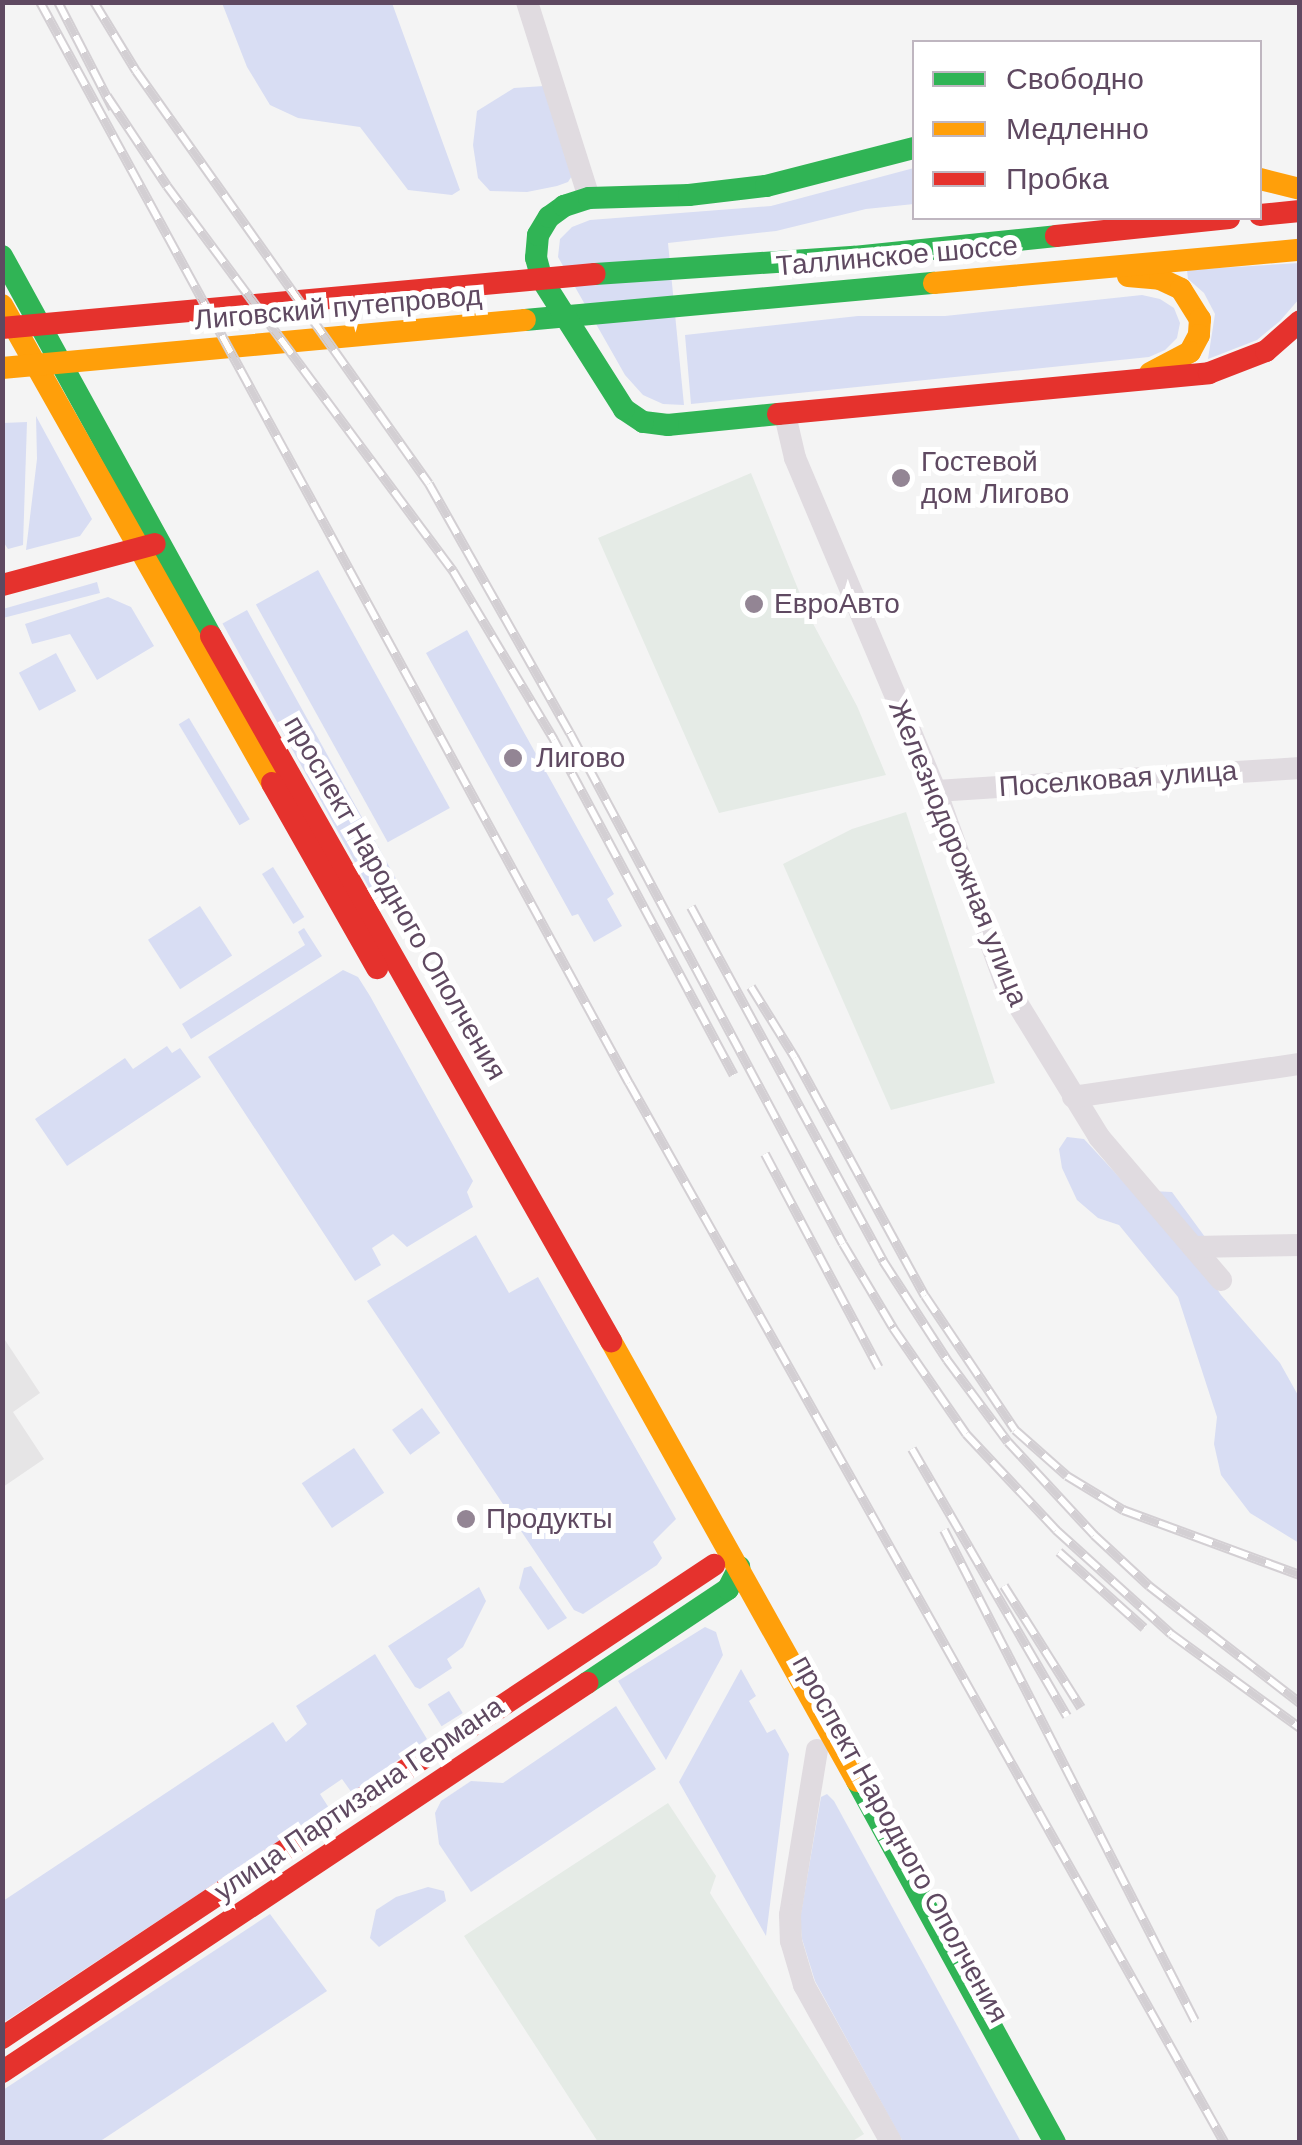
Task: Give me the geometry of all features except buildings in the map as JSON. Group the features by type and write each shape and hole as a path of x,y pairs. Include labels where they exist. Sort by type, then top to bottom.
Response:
{"main road":[{"path":"912,149 766,186 689,195 589,198 564,206 549,217 538,235 536,258 542,280 624,409 643,422 668,425 1177,378 1235,366 1266,351 1300,320"},
{"path":"1262,180 1300,189"},
{"path":"1262,214 1300,211"},
{"path":"962,246 1003,220"},
{"name":"Таллинское шоссе","path":"676,267 962,246 1210,220"},
{"name":"Таллинское шоссе","path":"680,307 1300,250"},
{"name":"проспект Народного Ополчения","path":"2,256 148,547 1033,2142"},
{"name":"Лиговский путепровод","path":"2,328 676,267"},
{"path":"1067,270 1160,279 1192,300 1200,319 1199,336 1190,352 1134,380"},
{"name":"проспект Народного Ополчения","path":"2,305 148,547 739,1568 1055,2142"},
{"name":"Лиговский путепровод","path":"2,368 680,307"},
{"path":"2,585 148,547"},
{"path":"714,1565 739,1568"},
{"name":"улица Партизана Германа","path":"2,2038 714,1565"},
{"name":"улица Партизана Германа","path":"2,2072 728,1590 739,1568"}],"street":[{"path":"527,2 589,198"},
{"name":"Железнодорожная улица","path":"785,414 788,440 936,791 1006,985 1073,1097 1130,1177 1221,1280"},
{"name":"Поселковая улица","path":"936,791 1300,768"},
{"path":"1073,1097 1300,1064"},
{"path":"1193,1247 1300,1245"},
{"path":"817,1750 790,1914 791,1942 804,1985 891,2142"}],"shaded area":[{"path":"222,3 392,3 460,190 452,195 408,190 360,127 298,118 270,105 247,67"},
{"path":"544,86 575,171 568,182 557,186 527,192 490,191 478,178 473,145 477,111 514,88"},
{"path":"912,169 912,204 866,209 776,231 668,243 684,405 663,404 643,395 625,375 558,257 560,239 572,227 590,220 771,206"},
{"path":"1299,263 1299,299 1280,321 1257,340 1208,359 1215,314 1204,293 1188,279 1187,270"},
{"path":"1142,295 1160,299 1174,308 1180,323 1177,338 1165,350 1149,357 691,404 685,335 858,316 945,316"},
{"path":"36,416 92,519 80,536 26,550 37,459"},
{"path":"27,422 23,545 8,549 2,540 3,423"},
{"path":"751,473 809,616 857,706 886,775 719,813 598,538"},
{"path":"318,570 450,808 388,842 256,604"},
{"path":"97,582 100,593 3,618 3,609"},
{"path":"108,597 131,607 154,646 97,680 70,634 32,644 25,624"},
{"path":"247,610 396,879 371,892 223,624"},
{"path":"467,630 614,894 607,899 622,926 594,942 578,914 572,916 426,653"},
{"path":"56,653 76,691 39,711 19,673"},
{"path":"189,718 250,819 239,825 179,724"},
{"path":"906,812 995,1083 891,1110 783,864 852,829"},
{"path":"273,867 304,917 293,924 262,874"},
{"path":"200,906 232,955 180,989 148,940"},
{"path":"304,928 322,956 191,1039 182,1024 305,945 298,932"},
{"path":"343,970 358,977 370,996 473,1181 467,1192 473,1207 407,1247 393,1234 372,1248 381,1265 355,1281 208,1057"},
{"path":"167,1046 172,1053 180,1048 201,1077 67,1166 35,1119 125,1058 133,1069"},
{"path":"1067,1137 1084,1139 1131,1190 1172,1192 1205,1237 1206,1272 1280,1363 1299,1397 1299,1543 1250,1513 1221,1475 1214,1444 1217,1417 1178,1297 1119,1225 1098,1218 1077,1200 1062,1168 1059,1149"},
{"path":"476,1235 509,1293 538,1277 676,1519 653,1542 662,1558 657,1565 583,1614 574,1610 367,1301"},
{"path":"3,1337 40,1393 13,1412 44,1459 3,1487"},
{"path":"422,1408 440,1433 410,1455 392,1430"},
{"path":"354,1448 384,1493 332,1528 302,1483"},
{"path":"531,1566 567,1618 548,1630 519,1588 524,1568"},
{"path":"479,1587 486,1601 463,1647 447,1659 452,1668 420,1689 415,1687 388,1646"},
{"path":"705,1627 716,1632 723,1655 666,1760 618,1681"},
{"path":"375,1654 427,1739 352,1793 342,1779 320,1794 329,1808 3,2023 3,1901 273,1722 286,1742 307,1724 296,1706"},
{"path":"741,1669 756,1696 749,1701 767,1733 775,1729 789,1754 766,1936 679,1782"},
{"path":"449,1691 463,1713 442,1726 428,1704"},
{"path":"616,1706 656,1769 471,1892 439,1844 435,1813 441,1801 471,1781 503,1783"},
{"path":"827,1794 1021,2142 903,2142 815,1981 802,1939 800,1919 821,1797"},
{"path":"668,1803 716,1876 710,1893 864,2134 851,2142 598,2142 464,1936"},
{"path":"428,1887 444,1891 446,1901 379,1947 370,1938 376,1910 396,1897"},
{"path":"270,1914 327,1991 99,2142 3,2142 3,2090"}],"railway":[{"path":"40,2 629,1083 1224,2142"},
{"path":"58,2 113,109"},
{"path":"94,2 136,71 429,484 570,733 843,1244 893,1328 966,1434 1056,1530 1171,1634 1300,1728"},
{"path":"107,96 167,186 453,571 554,740 734,1075"},
{"path":"691,907 883,1261 947,1360 1008,1442 1094,1535 1149,1586 1300,1703"},
{"path":"751,987 795,1058 925,1296 1015,1430 1067,1476 1123,1510 1300,1575"},
{"path":"765,1154 879,1368"},
{"path":"912,1449 1067,1716"},
{"path":"944,1530 1195,2021"},
{"path":"1059,1552 1144,1628"},
{"path":"1004,1586 1081,1708"}],"traffic: fast":[{"path":"778,414 668,425 643,422 624,409 542,280 536,258 538,235 549,217 564,206 589,198 689,195 766,186 912,149"},
{"path":"595,274 854,257 1056,236"},
{"path":"2,256 211,636"},
{"path":"525,320 934,283"},
{"path":"587,1683 728,1589 739,1567"},
{"path":"857,1781 1055,2142"}],"traffic: slow":[{"path":"1262,180 1300,189"},
{"path":"934,283 1300,250"},
{"path":"1128,276 1160,279 1181,289 1200,319 1199,335 1190,352 1150,373"},
{"path":"2,305 272,783"},
{"path":"2,368 525,320"},
{"path":"611,1341 857,1781"}],"traffic: jam":[{"path":"1262,215 1300,211"},
{"path":"1056,236 1210,220"},
{"path":"2,328 595,274"},
{"path":"778,414 1209,373 1266,351 1300,321"},
{"path":"2,585 155,544"},
{"path":"211,636 611,1341"},
{"path":"272,783 377,968"},
{"path":"2,2038 714,1565"},
{"path":"2,2072 587,1683"}],"place":[{"name":"Гостевой дом Лигово","path":"901,478"},
{"name":"ЕвроАвто","path":"754,604"},
{"name":"Лигово","path":"513,758"},
{"name":"Продукты","path":"466,1519"}]}
